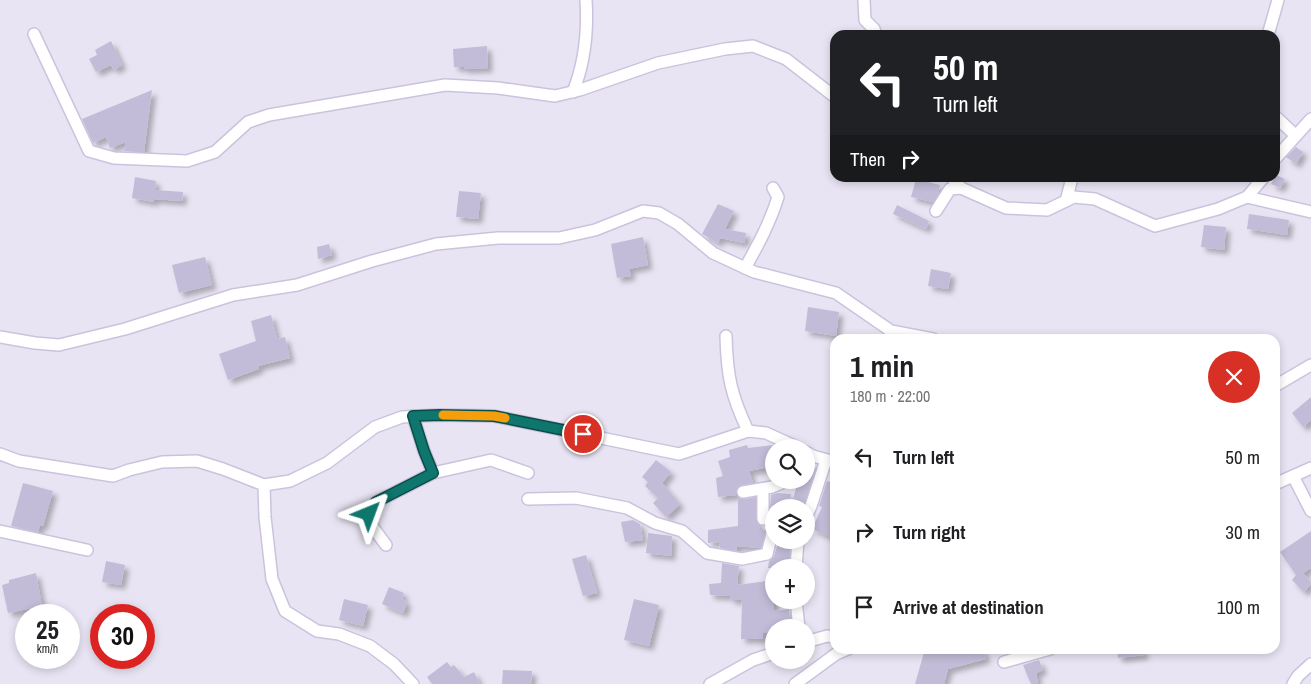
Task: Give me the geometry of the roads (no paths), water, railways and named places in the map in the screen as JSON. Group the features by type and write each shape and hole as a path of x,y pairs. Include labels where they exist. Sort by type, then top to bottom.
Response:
{"street":[{"path":"573,92 579,76 588,28 586,0"},
{"path":"864,0 865,20 874,30"},
{"path":"1269,30 1278,0"},
{"path":"34,34 89,151 114,158 186,160 215,152 248,122 269,115 445,85 498,88 554,96 573,92 658,64 725,49 753,46 786,59 830,93"},
{"path":"1280,153 1311,119"},
{"path":"1280,121 1295,135"},
{"path":"956,182 961,188 1006,208 1047,210 1074,197 1095,199 1155,226 1218,209 1246,197 1259,182"},
{"path":"1066,201 1071,182"},
{"path":"745,268 768,226 774,209 778,197 773,188"},
{"path":"936,211 950,189 961,188"},
{"path":"1246,197 1311,212"},
{"path":"0,337 35,343 59,344 125,329 233,295 297,285 372,261 436,244 498,238 559,238 595,230 643,211 659,213 678,224 713,253 745,268 836,293 891,331 907,334"},
{"path":"726,336 731,390 748,432"},
{"path":"1280,383 1311,365"},
{"path":"413,416 433,473"},
{"path":"0,454 19,461 113,476 162,462 197,461 264,485 290,481 327,463 375,427 402,417 413,416 494,416 680,454 748,432 766,433 780,439"},
{"path":"814,499 830,461 815,454"},
{"path":"386,545 372,526 369,514 376,502 433,473 491,460 528,473"},
{"path":"0,463 19,461"},
{"path":"1280,482 1311,468"},
{"path":"1293,476 1311,511"},
{"path":"264,485 265,517 272,579 285,612 317,632 340,634 370,646 394,664 413,684"},
{"path":"743,492 763,488 763,518"},
{"path":"528,499 576,498 627,508 655,523 682,531 707,553 742,560 767,554 768,549"},
{"path":"0,531 87,550"},
{"path":"815,639 830,636"},
{"path":"795,684 836,654"},
{"path":"1004,662 1032,654"},
{"path":"710,684 753,660 765,656"},
{"path":"1293,684 1298,676 1311,664"}]}
